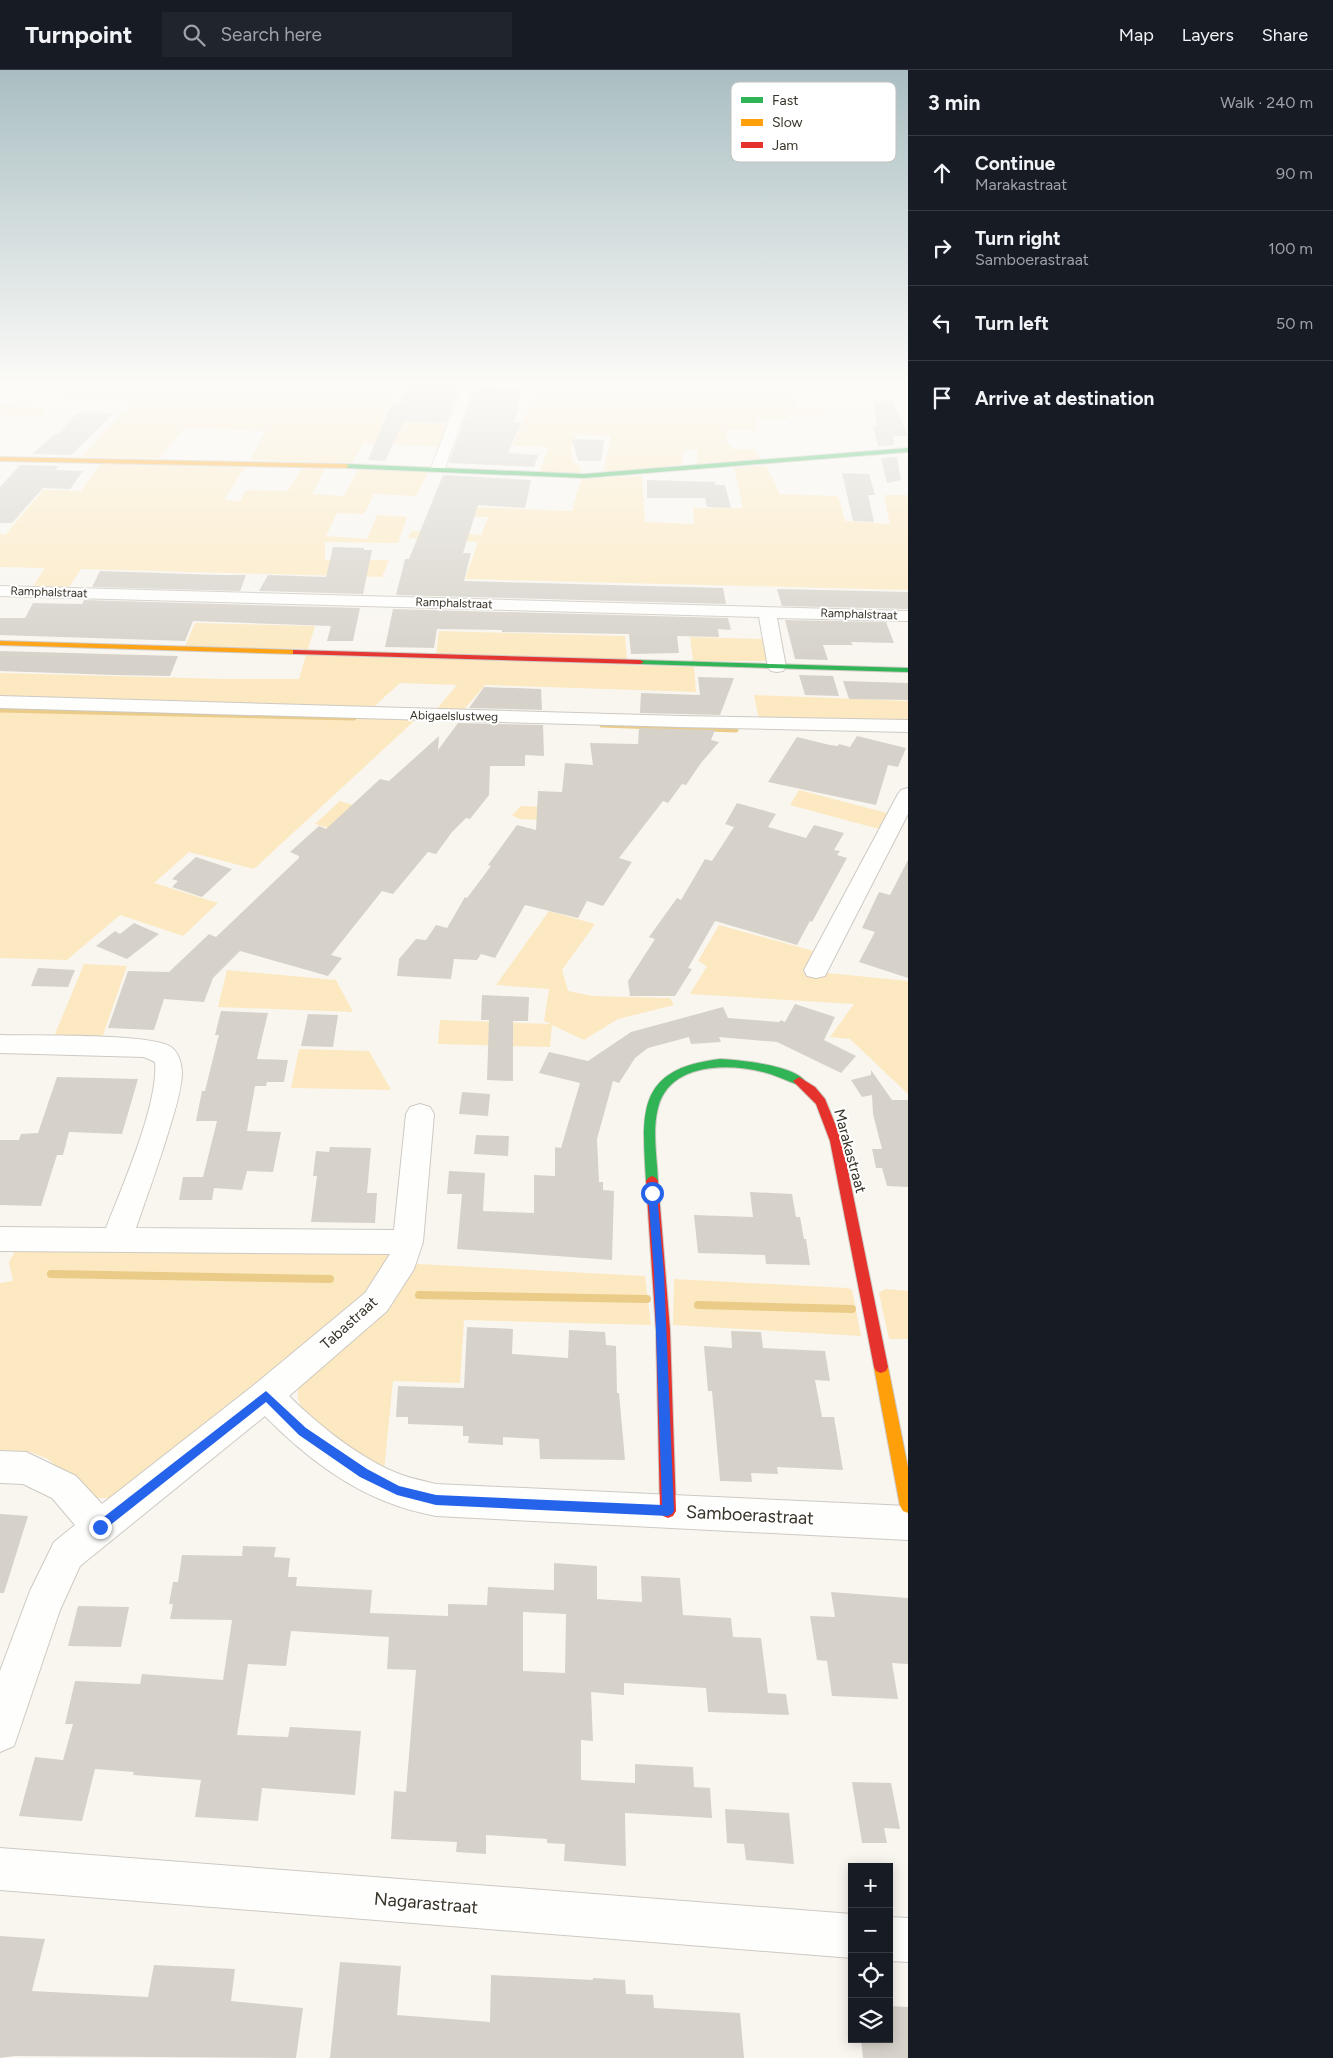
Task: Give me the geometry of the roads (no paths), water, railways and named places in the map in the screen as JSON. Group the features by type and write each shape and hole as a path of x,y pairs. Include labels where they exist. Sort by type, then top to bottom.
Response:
{"street":[{"name":"Ramphalstraat","path":"0,591 908,616"},
{"path":"767,612 777,667"},
{"path":"0,643 908,670"},
{"name":"Abigaelslustweg","path":"0,702 250,708 420,715 908,726"},
{"path":"816,970 908,794"},
{"path":"0,1044 144,1048 162,1053 169,1063 168,1081 152,1136 117,1239"},
{"name":"Marakastraat","path":"668,1511 659,1273 652,1193 650,1128 653,1105 663,1085 677,1074 710,1064 734,1062 758,1064 781,1071 800,1082 820,1100 831,1127 866,1284 908,1506"},
{"name":"Tabastraat","path":"0,1732 9,1700 43,1604 67,1554 266,1395 376,1302 403,1260 408,1242 420,1114"},
{"path":"0,1239 408,1242"},
{"name":"Samboerastraat","path":"266,1395 303,1432 363,1473 397,1490 436,1500 908,1523"},
{"path":"0,1467 26,1468 64,1487 100,1527"},
{"name":"Nagarastraat","path":"0,1869 848,1936"},
{"path":"893,1939 908,1940"}],"waterway":[{"path":"0,710 354,718"},
{"path":"602,725 736,730"},
{"path":"51,1274 330,1279"},
{"path":"419,1295 647,1299"},
{"path":"698,1305 852,1309"}]}
